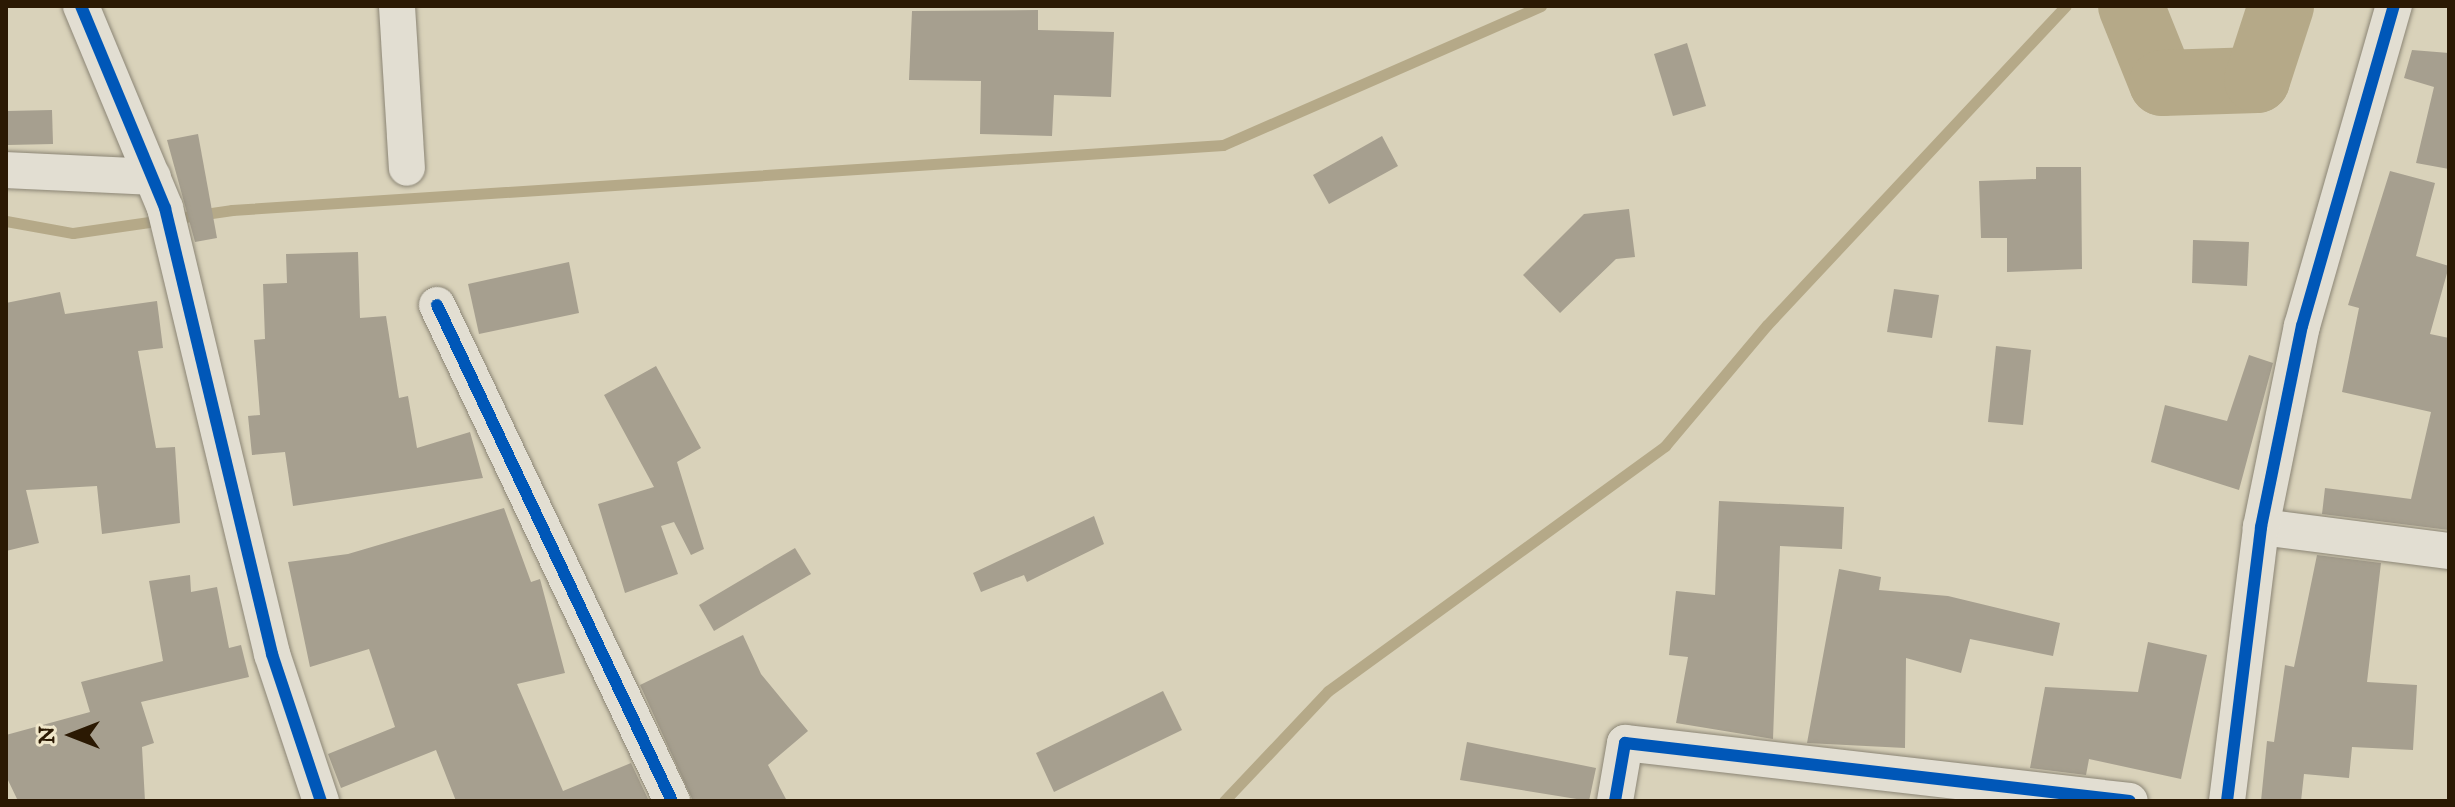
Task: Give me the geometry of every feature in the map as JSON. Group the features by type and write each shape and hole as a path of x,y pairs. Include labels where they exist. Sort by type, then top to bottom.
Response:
{"street":[{"path":"81,6 159,192 179,258 272,654 321,801"},
{"path":"397,6 407,168"},
{"path":"2227,801 2261,527 2302,326 2394,6"},
{"path":"6,170 159,192"},
{"path":"437,305 672,801"},
{"path":"2261,527 2449,551"},
{"path":"1615,801 1625,743 2130,801"}],"building":[{"path":"1038,10 1038,30 1114,32 1111,97 1054,95 1052,136 980,134 981,81 909,80 912,11"},
{"path":"1687,43 1706,106 1673,116 1654,54"},
{"path":"2412,50 2449,53 2449,169 2416,163 2434,87 2404,78"},
{"path":"52,110 53,144 8,145 7,111"},
{"path":"198,134 217,238 195,242 167,140"},
{"path":"1382,136 1398,166 1329,204 1313,175"},
{"path":"2036,167 2081,167 2082,269 2007,272 2007,238 1981,238 1979,181 2036,179"},
{"path":"2390,171 2435,183 2416,256 2449,266 2430,334 2449,338 2449,530 2322,514 2325,488 2411,499 2431,412 2342,392 2359,308 2348,305"},
{"path":"1629,209 1635,257 1616,259 1560,313 1523,275 1584,214"},
{"path":"2193,240 2249,242 2247,286 2192,283"},
{"path":"358,252 360,318 386,316 399,398 408,396 417,448 470,432 483,478 293,506 285,452 252,455 248,416 260,415 254,340 265,339 263,284 287,283 286,254"},
{"path":"569,262 579,313 479,334 468,284"},
{"path":"1894,289 1939,295 1932,338 1887,332"},
{"path":"60,292 65,314 157,301 163,348 138,351 156,448 175,447 180,523 102,534 97,486 26,490 39,543 6,551 6,303"},
{"path":"1996,346 2031,350 2023,425 1988,422"},
{"path":"2249,355 2273,363 2239,490 2151,462 2165,405 2227,421"},
{"path":"656,366 701,448 677,462 704,549 691,555 674,522 661,526 678,574 625,593 598,504 654,487 604,395"},
{"path":"1719,501 1844,507 1842,549 1780,546 1773,739 1676,723 1688,657 1669,655 1676,591 1715,595"},
{"path":"504,508 531,582 540,579 565,673 517,684 563,791 631,763 649,801 456,801 436,750 341,788 328,754 395,727 369,649 310,667 288,562 348,554"},
{"path":"1094,516 1104,544 1027,582 1024,575 981,592 973,573"},
{"path":"795,548 811,574 714,631 699,605"},
{"path":"2317,555 2381,563 2367,682 2417,685 2413,750 2352,747 2349,778 2304,774 2301,801 2261,801 2267,741 2274,742 2285,665 2294,667"},
{"path":"1839,569 1881,577 1879,590 1948,596 2060,623 2053,656 1970,639 1961,673 1906,658 1905,748 1807,743"},
{"path":"190,575 191,592 217,587 229,648 241,645 249,677 141,702 154,743 142,747 145,801 18,801 6,776 6,735 90,712 81,682 163,661 149,581"},
{"path":"743,635 761,674 808,731 768,765 787,801 693,801 640,685"},
{"path":"2148,642 2207,655 2181,779 2089,759 2086,775 2030,768 2045,687 2138,692"},
{"path":"1163,691 1182,730 1054,792 1036,753"},
{"path":"1467,742 1596,768 1589,801 1460,780"}],"waterway":[{"path":"6,221 73,233 232,210 1223,145 1541,6"},
{"path":"1224,801 1328,691 1665,446 1767,325 2066,6"},
{"path":"2131,6 2162,83 2257,80 2281,6"}],"cycle path":[{"path":"81,6 165,208 272,654 321,801"},
{"path":"2227,801 2261,527 2302,326 2394,6"},
{"path":"437,305 672,801"},
{"path":"1615,801 1625,743 2130,801"}]}
